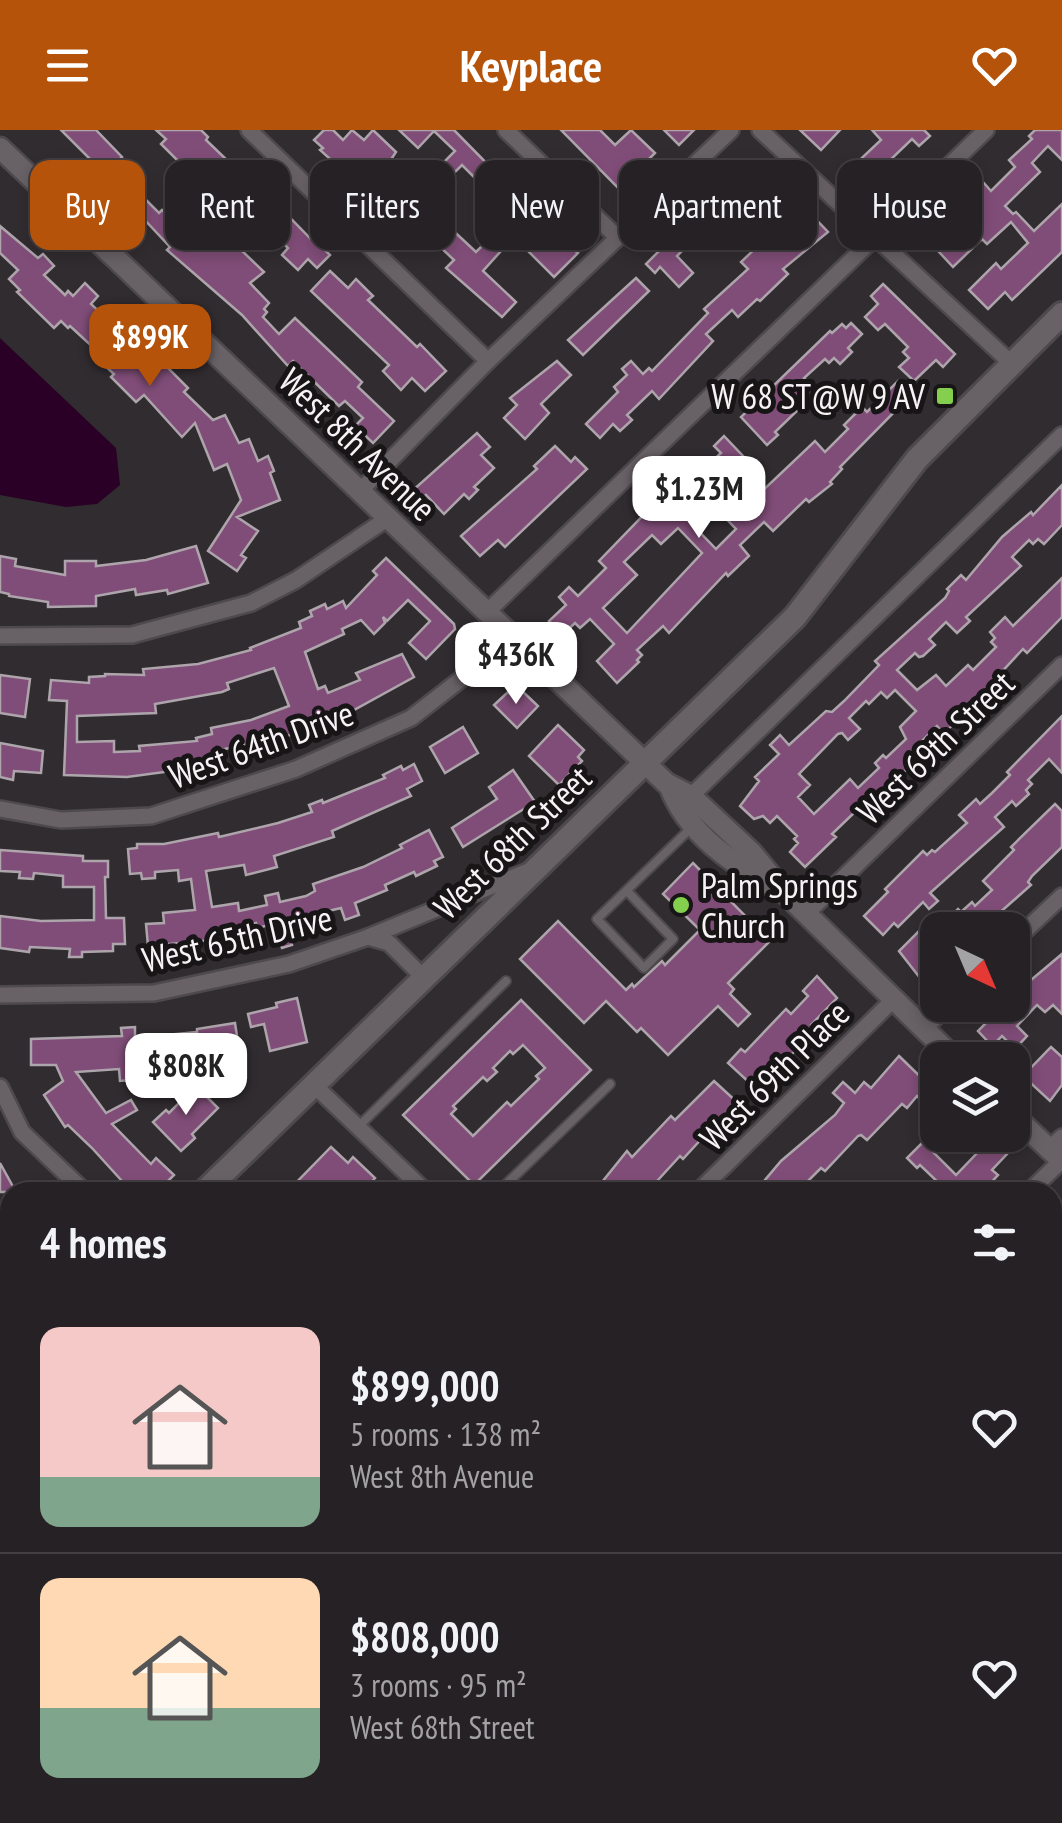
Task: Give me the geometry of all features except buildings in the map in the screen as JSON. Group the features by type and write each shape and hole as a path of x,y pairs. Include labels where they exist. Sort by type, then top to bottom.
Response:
{"main road":[{"name":"West 68th Street","path":"214,1182 795,617 917,459 1062,314"}],"street":[{"path":"249,130 488,361"},
{"path":"506,130 618,238"},
{"path":"360,491 488,361 730,130"},
{"path":"760,130 837,200"},
{"path":"955,160 986,130"},
{"name":"West 8th Avenue","path":"0,148 670,787 691,796 752,852 785,893 937,1042"},
{"path":"487,612 861,250"},
{"path":"892,250 1011,363"},
{"path":"691,796 1062,435"},
{"path":"0,636 132,635 250,603 296,580 388,518"},
{"name":"West 64th Drive","path":"0,809 61,820 151,816 296,769 411,718 514,638"},
{"name":"West 69th Street","path":"806,914 1062,666"},
{"name":"West 8th Avenue","path":"670,787 679,810 736,865 785,893"},
{"name":"West 65th Drive","path":"0,995 154,993 290,964 368,937 534,868"},
{"path":"1030,927 1062,896"},
{"name":"West 65th Drive","path":"368,937 388,943 423,977"},
{"name":"West 69th Place","path":"708,1182 893,1000"},
{"path":"924,1029 931,1022"},
{"path":"314,1084 416,1182"},
{"path":"0,1087 22,1132 74,1182"},
{"path":"1030,1129 1059,1152 1036,1182"}],"lane":[{"path":"627,891 673,939 644,968 597,919 694,826"},
{"path":"358,1127 506,981"},
{"path":"508,1182 610,1084"}],"shaded area":[{"path":"0,338 116,448 120,485 97,504 66,507 0,495"}],"place":[{"name":"W 68 ST@W 9 AV","path":"945,396"},
{"name":"Palm Springs Church","path":"681,905"}]}
